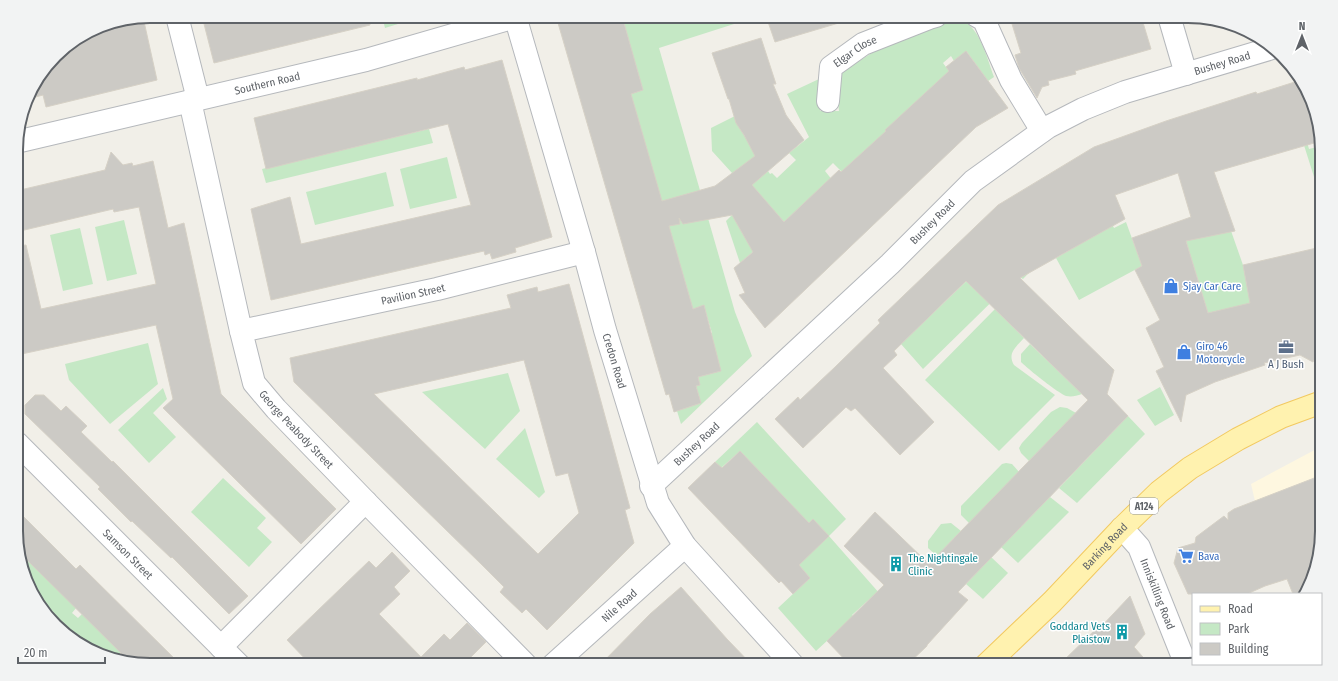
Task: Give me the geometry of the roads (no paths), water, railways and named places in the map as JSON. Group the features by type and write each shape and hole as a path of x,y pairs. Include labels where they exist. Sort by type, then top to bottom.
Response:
{"main road":[{"name":"Barking Road","path":"993,658 1052,602 1122,528 1159,492 1190,468 1238,439 1281,417 1315,405"}],"street":[{"name":"George Peabody Street","path":"178,23 241,331 254,383 276,409 519,658"},
{"name":"Southern Road","path":"23,140 366,60 494,23"},
{"name":"Credon Road","path":"517,23 584,252 605,330 658,503 685,546 787,658"},
{"name":"Elgar Close","path":"828,101 831,67 863,44 916,23"},
{"path":"985,23 1011,80 1042,131"},
{"path":"1171,23 1186,74"},
{"name":"Bushey Road","path":"652,486 884,269 973,181 1042,131 1090,106 1125,92 1266,50"},
{"name":"Pavilion Street","path":"241,331 438,289 584,252"},
{"name":"Samson Street","path":"23,449 232,658"},
{"path":"221,647 366,502"},
{"name":"Inniskilling Road","path":"1122,528 1139,547 1183,658"},
{"name":"Nile Road","path":"561,658 685,546"}],"place":[{"name":"Sjay Car Care","path":"1171,286"},
{"name":"A J Bush","path":"1286,347"},
{"name":"Giro 46 Motorcycle","path":"1184,352"},
{"name":"Bava","path":"1186,556"},
{"name":"The Nightingale Clinic","path":"896,564"},
{"name":"Goddard Vets Plaistow","path":"1122,632"}]}
